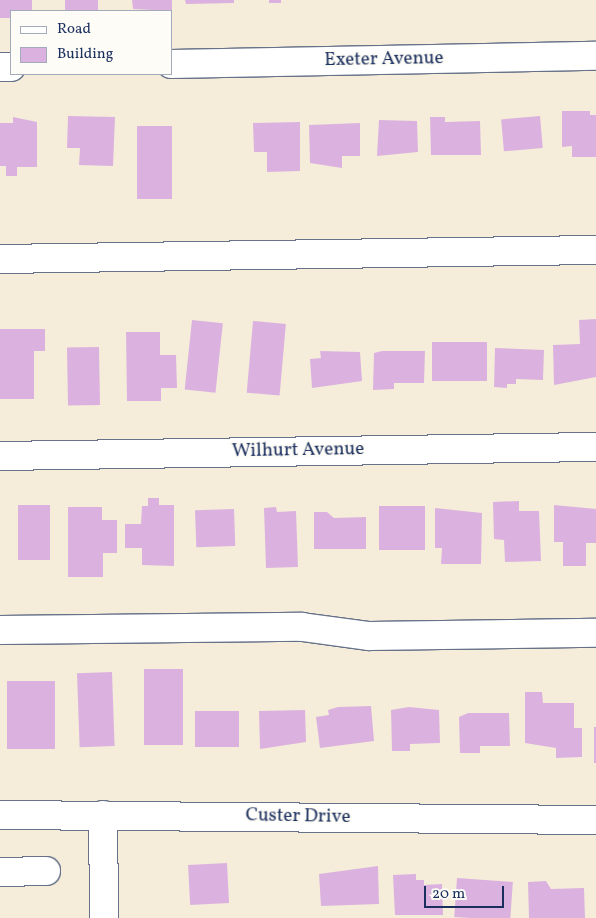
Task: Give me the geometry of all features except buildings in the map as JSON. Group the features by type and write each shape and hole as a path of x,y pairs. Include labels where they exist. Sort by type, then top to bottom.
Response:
{"street":[{"name":"Exeter Avenue","path":"172,64 596,56"},
{"path":"0,259 596,250"},
{"name":"Wilhurt Avenue","path":"0,456 596,447"},
{"path":"0,630 302,627 368,636 596,632"},
{"name":"Custer Drive","path":"0,815 596,820"},
{"path":"103,815 104,918"},
{"path":"0,872 46,871"}]}
